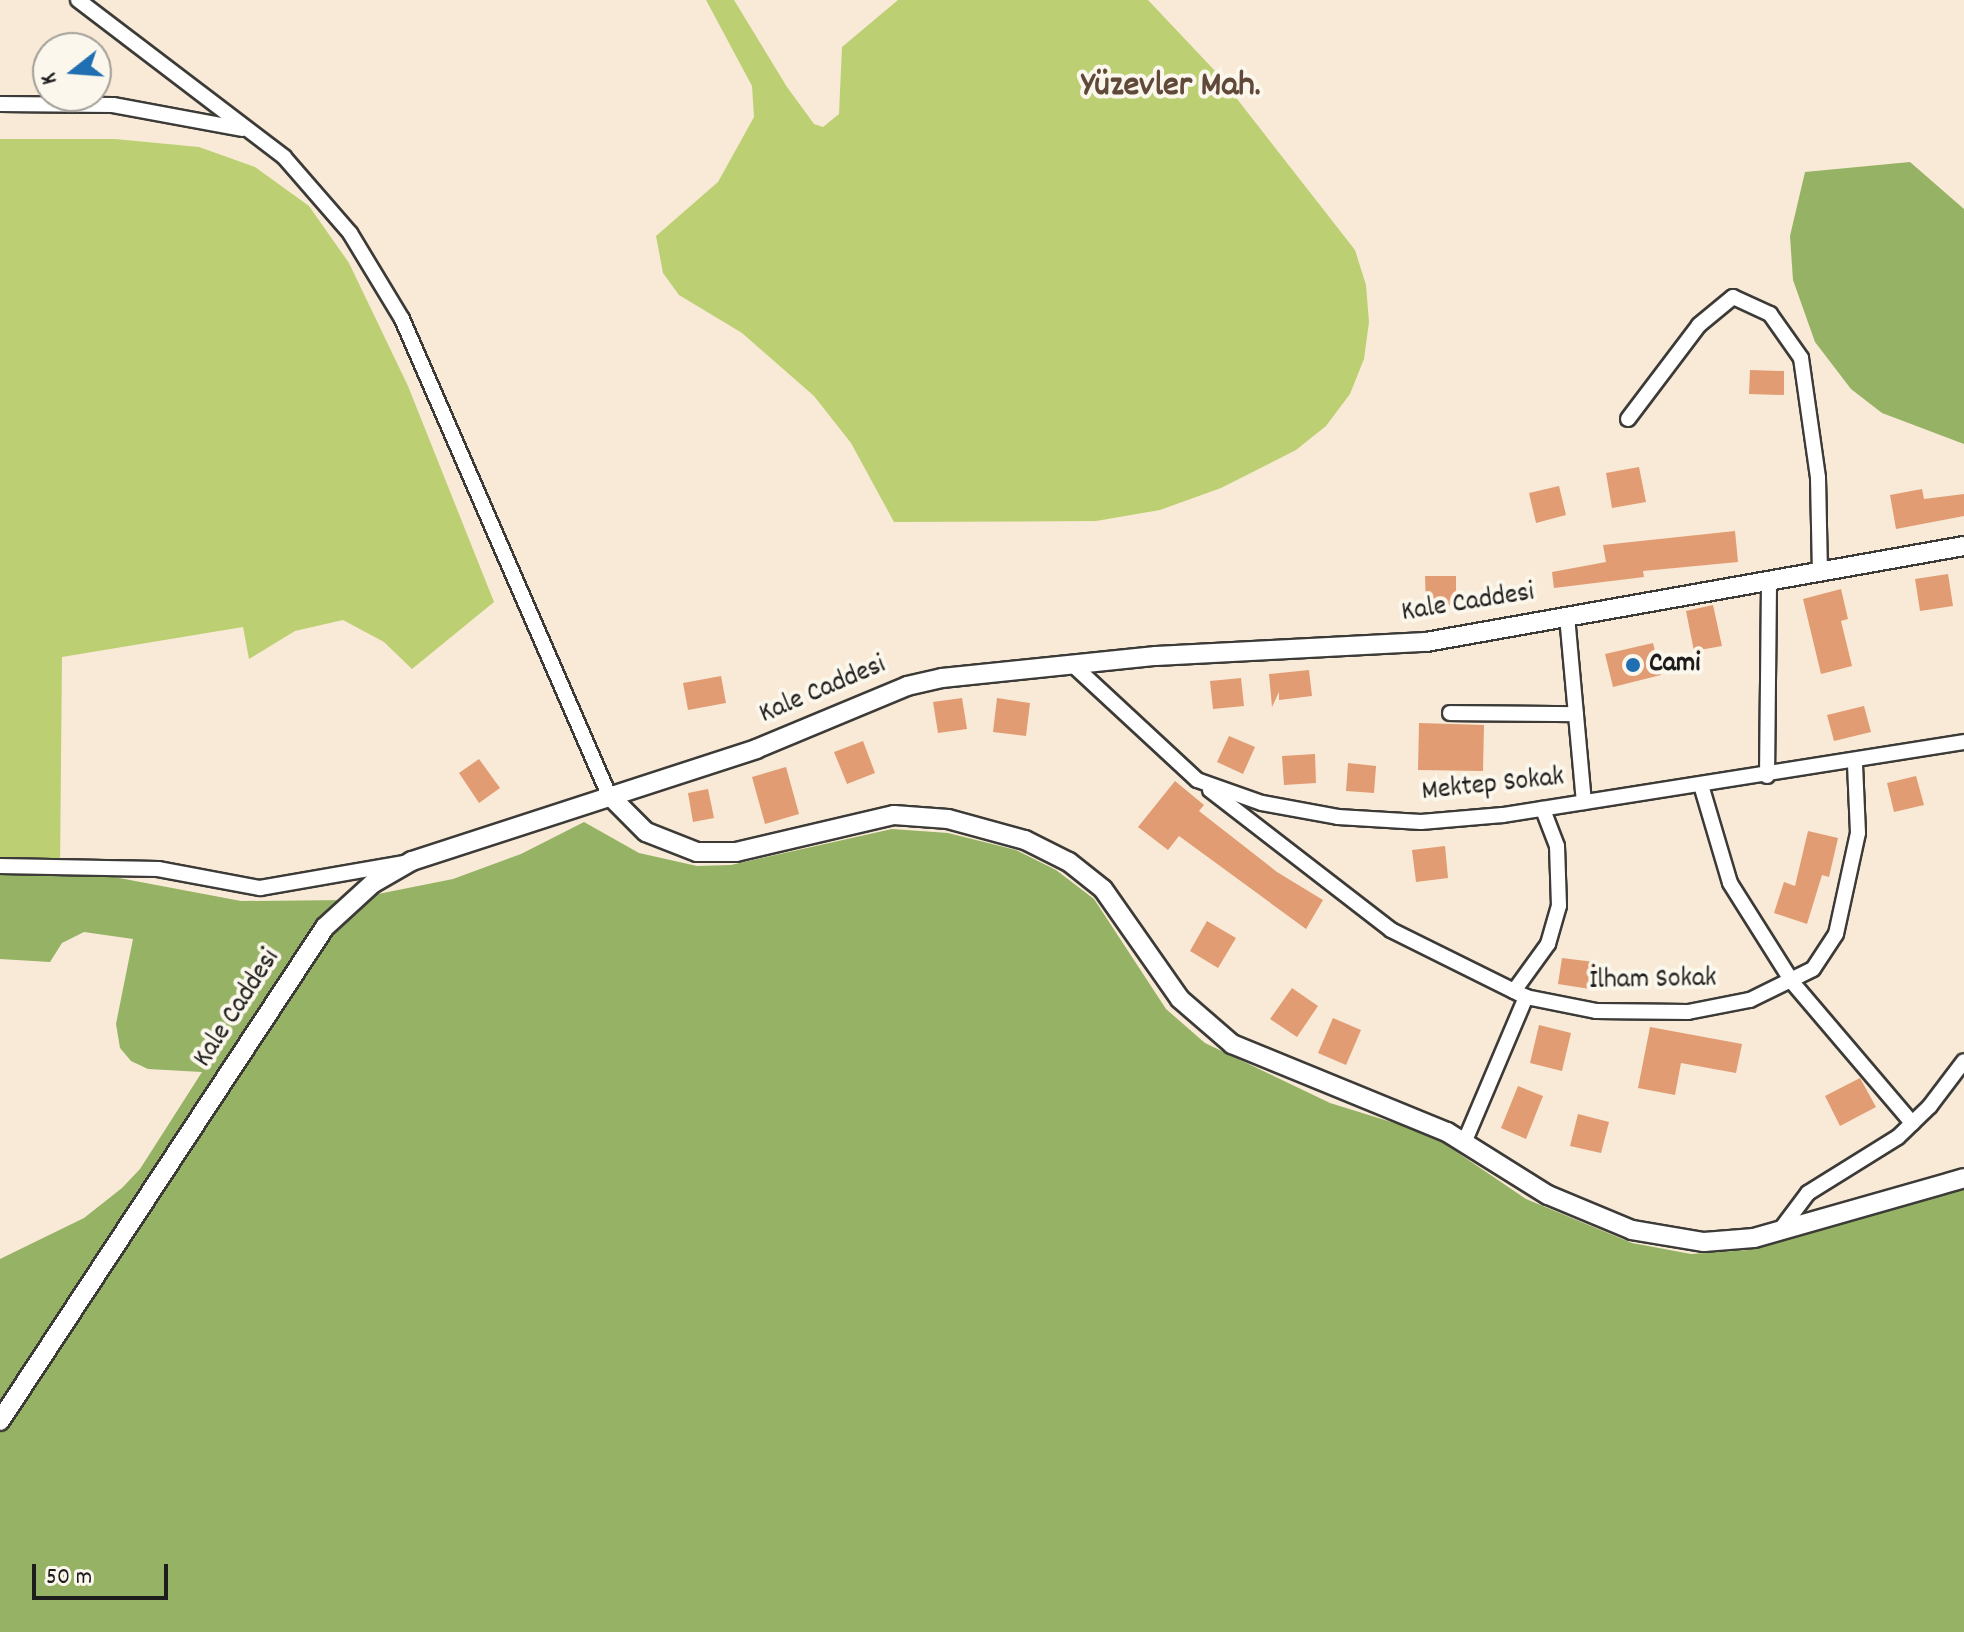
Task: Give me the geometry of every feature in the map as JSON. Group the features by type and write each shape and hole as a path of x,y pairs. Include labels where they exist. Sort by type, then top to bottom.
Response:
{"street":[{"path":"78,0 250,132 318,191 391,299 609,795 646,832 697,852 736,852 894,815 948,819 1025,840 1069,862 1103,889 1180,999 1214,1033 1250,1054 1447,1132 1548,1195 1632,1230 1704,1242 1778,1233 1964,1178"},
{"path":"0,104 138,108 250,132"},
{"path":"1628,419 1699,325 1733,297 1770,314 1789,334 1801,358 1818,478 1820,572"},
{"name":"Kale Caddesi","path":"0,1421 325,927 372,884 412,861 768,745 907,686 978,672 1426,642 1964,546"},
{"path":"1767,776 1769,581"},
{"path":"1567,616 1584,802"},
{"name":"Mektep Sokak","path":"1073,665 1197,780 1262,803 1352,818 1462,820 1855,763 1964,742"},
{"path":"1450,713 1576,714"},
{"name":"İlham Sokak","path":"1197,780 1391,930 1520,994 1596,1011 1688,1012 1750,1000 1793,983 1822,959 1836,934 1858,833 1855,763"},
{"path":"1701,785 1730,883 1793,983 1912,1123"},
{"path":"1464,1143 1520,994 1543,952 1559,906 1557,846 1543,809"},
{"path":"0,866 158,869 260,888 412,861"},
{"path":"1778,1233 1808,1193 1876,1152 1912,1123 1964,1061"}],"green space":[{"path":"706,0 734,0 787,87 814,124 823,127 839,114 842,47 898,0 1148,0 1216,72 1355,250 1366,285 1369,322 1364,359 1350,394 1326,426 1296,450 1221,488 1160,510 1096,521 894,522 851,443 814,396 742,333 679,295 663,273 656,236 718,182 754,117 752,86"},
{"path":"0,139 115,139 199,147 255,167 309,206 349,263 408,386 494,602 412,669 384,642 343,620 295,631 249,659 243,627 62,657 60,870 0,870"},
{"path":"1910,162 1964,209 1964,444 1882,413 1851,389 1815,342 1793,280 1790,236 1805,172"},
{"path":"584,822 639,853 697,866 731,865 892,829 948,833 1016,850 1056,870 1094,899 1166,1009 1205,1043 1330,1103 1430,1134 1526,1199 1632,1243 1691,1254 1748,1250 1964,1189 1964,1632 0,1632 0,1259 84,1218 122,1188 140,1169 202,1072 148,1069 131,1061 120,1048 116,1024 133,939 84,932 62,943 50,962 0,959 0,870 98,874 241,901 348,900 453,879 521,854"}],"building":[{"path":"1750,370 1784,371 1784,395 1749,394"},
{"path":"1639,467 1646,502 1612,508 1606,473"},
{"path":"1559,486 1566,515 1536,523 1529,493"},
{"path":"1922,489 1924,499 1964,494 1964,516 1896,529 1890,495"},
{"path":"1735,531 1738,562 1643,571 1644,577 1554,588 1552,572 1606,562 1603,545"},
{"path":"1948,574 1953,606 1920,611 1915,579"},
{"path":"1425,576 1456,576 1456,605 1426,605"},
{"path":"1841,589 1848,619 1841,621 1852,666 1821,674 1803,599"},
{"path":"1713,605 1722,646 1694,651 1686,611"},
{"name":"Cami","path":"1653,643 1661,675 1613,687 1605,654"},
{"path":"1309,670 1312,696 1279,700 1279,692 1272,707 1269,674"},
{"path":"721,676 726,703 688,710 683,683"},
{"path":"1241,678 1244,706 1213,709 1210,681"},
{"path":"962,698 967,729 938,733 933,702"},
{"path":"997,698 1030,703 1026,736 993,732"},
{"path":"1864,706 1871,732 1834,741 1827,715"},
{"path":"1419,723 1484,725 1483,771 1418,770"},
{"path":"1229,736 1255,747 1243,774 1217,762"},
{"path":"863,741 875,773 847,784 834,752"},
{"path":"1315,754 1316,783 1284,785 1282,756"},
{"path":"479,759 500,788 479,803 459,773"},
{"path":"1348,763 1376,766 1374,793 1346,791"},
{"path":"786,767 799,814 765,824 752,777"},
{"path":"1916,776 1924,805 1894,812 1887,783"},
{"path":"1175,781 1204,805 1199,811 1277,872 1323,900 1306,929 1179,836 1168,850 1138,827"},
{"path":"708,789 714,818 693,822 688,793"},
{"path":"1808,831 1838,838 1829,877 1822,875 1807,924 1774,913 1784,882 1795,886"},
{"path":"1445,846 1448,878 1416,882 1412,850"},
{"path":"1207,921 1236,938 1218,968 1190,951"},
{"path":"1562,958 1594,962 1590,989 1558,984"},
{"path":"1292,988 1318,1006 1297,1037 1270,1019"},
{"path":"1333,1018 1361,1030 1346,1065 1318,1053"},
{"path":"1539,1025 1571,1033 1562,1071 1530,1063"},
{"path":"1650,1027 1742,1044 1736,1073 1681,1063 1675,1095 1638,1088"},
{"path":"1860,1078 1876,1107 1840,1126 1825,1096"},
{"path":"1518,1086 1543,1096 1526,1139 1501,1128"},
{"path":"1578,1114 1609,1122 1601,1153 1570,1146"}],"place":[{"name":"Cami","path":"1633,665"}],"district":[{"name":"Yüzevler Mah.","path":"1171,88"}]}
